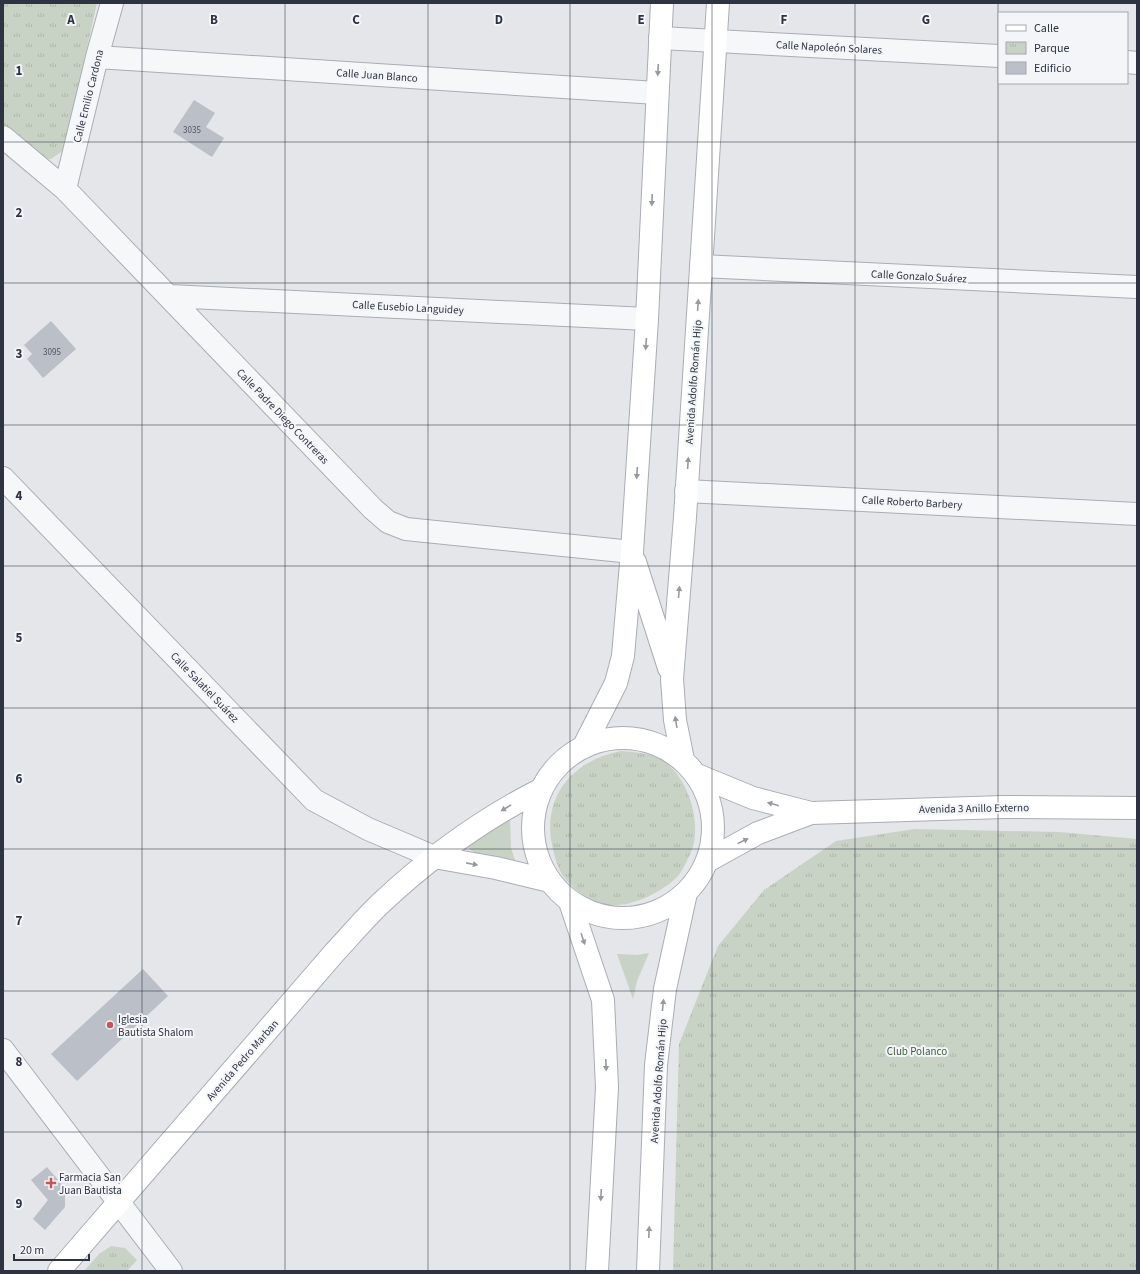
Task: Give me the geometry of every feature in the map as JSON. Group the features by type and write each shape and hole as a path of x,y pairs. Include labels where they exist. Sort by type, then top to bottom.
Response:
{"main road":[{"path":"584,746 616,682 623,656 632,552 647,319 662,3"},
{"name":"Avenida Adolfo Román Hijo","path":"570,902 599,916 630,919 660,911 686,893 700,878 709,860 714,831 710,802 690,768 675,720 672,679 717,41 718,3"},
{"path":"632,552 672,679"},
{"name":"Avenida 3 Anillo Externo","path":"540,790 556,767 566,757 584,746 610,738 636,738 661,746 690,768 753,798 811,813 1004,807 1137,808"},
{"path":"540,790 534,813 533,837 538,861 550,881 570,902 603,1000 607,1087 598,1271"},
{"name":"Avenida Pedro Marban","path":"58,1271 340,947 380,904 434,857 496,814 540,790"},
{"name":"Avenida 3 Anillo Externo","path":"709,860 758,833 811,813"},
{"path":"434,857 496,868 550,881"},
{"name":"Avenida Adolfo Román Hijo","path":"648,1271 656,1065 665,989 686,893"}],"street":[{"name":"Calle Emilio Cardona","path":"65,189 97,57 112,3"},
{"name":"Calle Napoleón Solares","path":"660,38 998,56"},
{"name":"Calle Juan Blanco","path":"97,57 657,93"},
{"name":"Calle Padre Diego Contreras","path":"3,137 65,189 170,296 373,509 388,522 406,529 632,552"},
{"name":"Calle Gonzalo Suárez","path":"701,266 1137,287"},
{"name":"Calle Eusebio Languidey","path":"170,296 647,319"},
{"name":"Calle Salatiel Suárez","path":"3,478 314,800 368,829 434,857"},
{"name":"Calle Roberto Barbery","path":"686,490 1137,514"},
{"path":"3,1050 171,1271"}],"green space":[{"path":"3,3 97,3 64,150 51,159 42,159 3,126"},
{"path":"621,751 642,753 652,756 662,760 671,767 686,789 691,802 695,828 694,841 684,868 671,883 641,900 619,905 608,905 599,903 586,896 574,888 564,877 559,869 554,855 550,827 552,810 557,796 565,783 589,762"},
{"path":"510,820 511,848 515,860 482,855 471,850 467,846 500,824"},
{"name":"Club Polanco","path":"915,829 1059,832 1137,839 1137,1271 673,1271 679,1044 718,946 764,890 836,841"},
{"path":"649,953 637,981 633,999 617,954 637,955"},
{"path":"111,1246 125,1248 137,1260 127,1271 84,1271 99,1254"}],"building":[{"path":"194,100 215,113 206,127 224,138 212,157 173,132"},
{"path":"51,321 76,349 43,378 27,359 32,354 24,345"},
{"name":"Iglesia Bautista Shalom","path":"143,969 168,996 77,1081 51,1054"},
{"path":"47,1167 65,1188 65,1207 45,1230 33,1219 48,1200 31,1180"}],"place":[{"name":"Iglesia Bautista Shalom","path":"110,1025"},
{"name":"Farmacia San Juan Bautista","path":"51,1183"}]}
